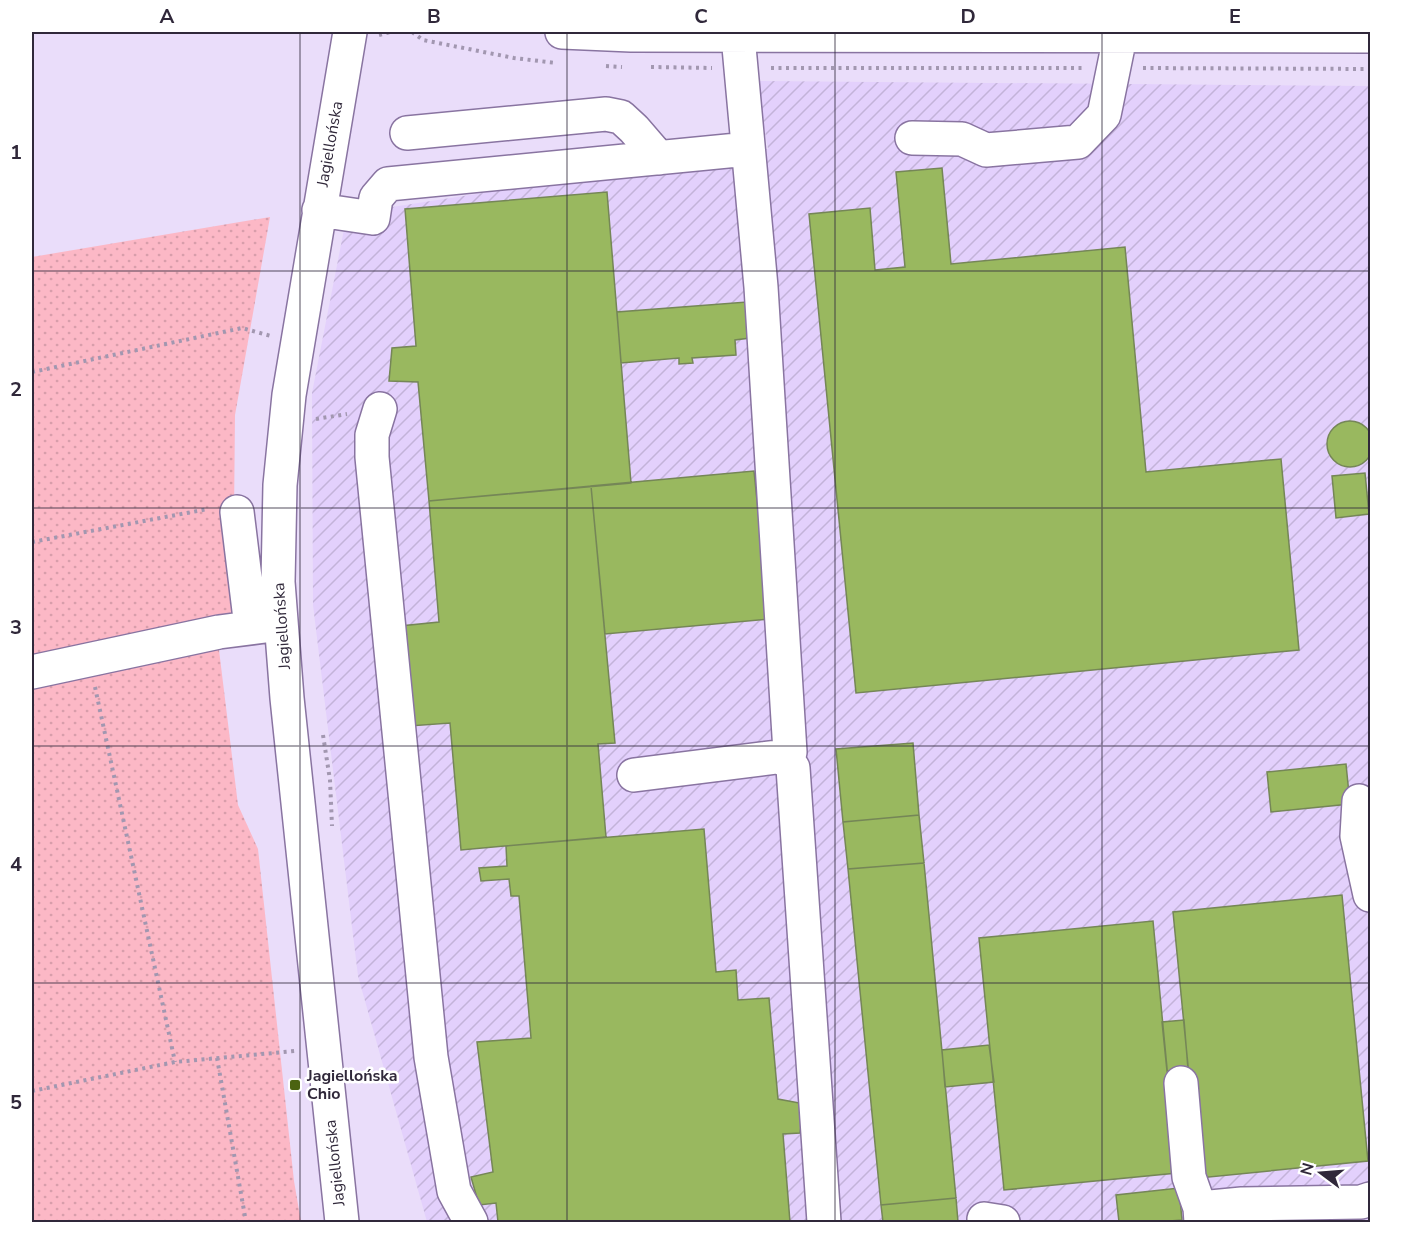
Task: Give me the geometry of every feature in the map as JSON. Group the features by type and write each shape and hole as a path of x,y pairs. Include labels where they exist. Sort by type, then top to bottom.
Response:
{"street":[{"name":"Jagiellońska","path":"342,1222 287,698 266,626 279,582 280,484 286,414 350,32"},
{"path":"562,32 738,36 832,33 1371,36"},
{"path":"912,138 962,139 986,150 1078,142 1104,115 1120,34"},
{"path":"738,36 761,287 790,752 788,760 793,768 824,1222"},
{"path":"407,133 606,114 621,117 659,158"},
{"path":"319,210 373,218 376,198 388,184 748,149"},
{"path":"380,409 372,435 372,457 431,1057 454,1191 471,1222"},
{"path":"32,672 266,626 237,512"},
{"path":"634,775 777,758 788,760"},
{"path":"1359,801 1357,836 1371,895"},
{"path":"1181,1083 1189,1177 1201,1215 1242,1203 1361,1202 1371,1199"}],"path":[{"path":"32,372 242,328 297,342"},
{"path":"306,421 380,409"},
{"path":"32,542 201,509 224,507 237,512"},
{"path":"89,660 175,1062"},
{"path":"32,1091 175,1062 323,1048"},
{"path":"217,1058 246,1222"}],"shaded area":[{"path":"756,81 1370,86 1370,1222 427,1222 358,976 313,605 312,393 347,214 768,149"},
{"path":"270,217 235,415 233,619 219,650 238,805 258,849 294,1181 301,1222 32,1222 32,257"}],"building":[{"path":"942,168 951,264 1125,247 1146,472 1281,459 1299,650 856,693 809,214 870,208 875,270 905,267 896,172"},
{"path":"607,192 631,483 429,501 418,382 389,381 392,348 416,346 405,209"},
{"path":"747,302 750,338 735,340 736,355 692,358 693,363 679,364 679,358 621,363 617,312"},
{"path":"1350,421 1366,428 1373,444 1366,460 1350,467 1334,460 1327,444 1334,428"},
{"path":"754,471 769,619 605,634 591,486"},
{"path":"1365,473 1369,514 1336,518 1332,476"},
{"path":"591,486 615,743 598,744 606,837 461,850 450,723 409,726 400,626 439,622 429,501"},
{"path":"913,743 919,815 843,822 836,749"},
{"path":"1346,764 1350,804 1271,812 1267,772"},
{"path":"919,815 924,863 848,869 843,822"},
{"path":"704,829 716,972 736,970 738,1000 769,998 778,1099 805,1104 800,1133 783,1134 790,1222 498,1222 496,1203 479,1205 471,1177 493,1172 477,1042 531,1038 519,896 511,896 509,879 481,881 479,868 507,866 506,846"},
{"path":"924,863 956,1198 881,1205 848,869"},
{"path":"1342,895 1368,1161 1199,1178 1173,912"},
{"path":"1153,921 1177,1173 1004,1190 979,938"},
{"path":"1184,1020 1188,1069 1167,1071 1162,1022"},
{"path":"989,1045 994,1082 945,1087 942,1050"},
{"path":"1179,1188 1182,1220 1119,1222 1116,1195"},
{"path":"956,1198 958,1222 883,1222 881,1205"}],"place":[{"name":"Jagiellońska Chio","path":"295,1085"}]}
